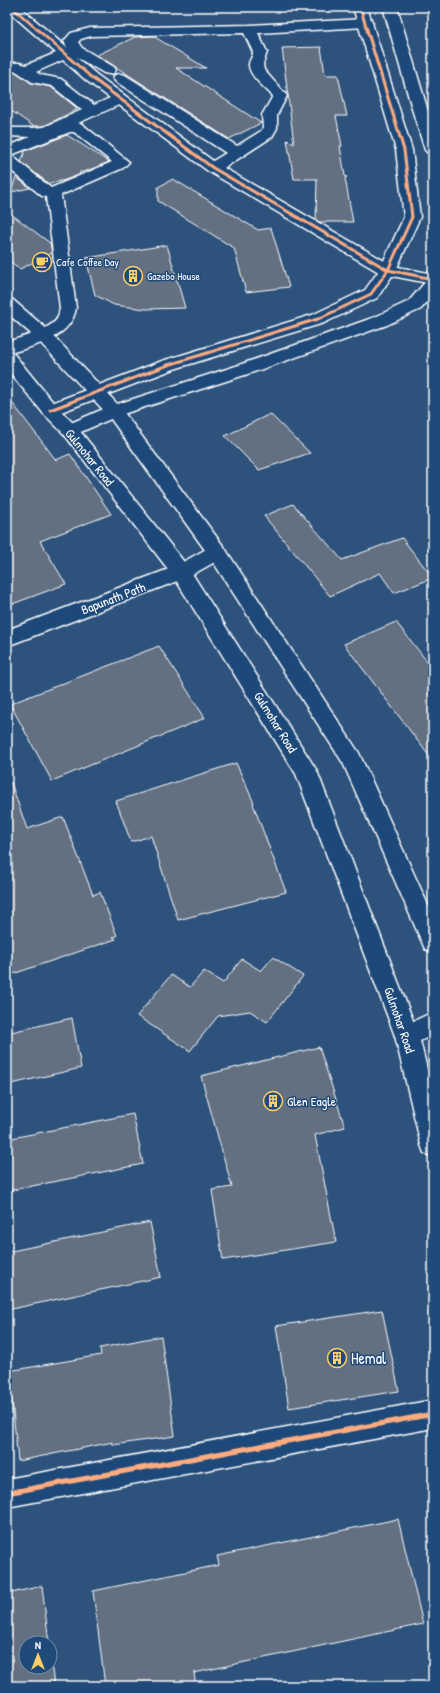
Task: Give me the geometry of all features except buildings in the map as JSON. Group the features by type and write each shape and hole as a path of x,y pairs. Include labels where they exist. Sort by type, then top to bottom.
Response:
{"street":[{"path":"12,7 92,78 213,168 388,270 433,279"},
{"path":"50,410 168,365 318,319 371,294 388,270 412,217 404,150 360,7"},
{"path":"390,7 429,126 433,150"},
{"path":"92,78 109,70 73,47 71,40 82,33 249,29 366,23"},
{"path":"213,168 267,134 270,128 268,120 269,113 280,96 260,74 256,67 256,62 260,56 259,50 249,29"},
{"path":"25,70 66,54"},
{"path":"7,67 15,66 25,70 38,79 56,82 92,111"},
{"path":"120,78 237,153"},
{"path":"7,132 33,133 47,131 120,99"},
{"path":"153,123 175,113"},
{"path":"7,152 67,128 77,127 121,162 118,165 54,193 46,193 7,159"},
{"path":"7,348 43,335 62,324 66,318 68,308 54,193"},
{"path":"70,430 114,411 242,370 381,321 415,305 433,284"},
{"path":"7,304 43,335 94,392 114,411 217,552 352,759 433,942"},
{"name":"Gulmohar Road","path":"7,357 50,410 70,430 181,572 306,771 407,1036 433,1145"},
{"name":"Bapunath Path","path":"7,638 181,572 217,552"},
{"path":"407,1036 433,1023"},
{"path":"7,1493 433,1414"}],"cycle path":[{"path":"12,7 92,78 213,168 388,270 433,279"},
{"path":"50,410 168,365 318,319 371,294 388,270 412,217 404,150 360,7"},
{"path":"7,1493 433,1414"}],"place":[{"name":"Cafe Coffee Day","path":"42,262"},
{"name":"Gazebo House","path":"133,276"},
{"name":"Glen Eagle","path":"273,1101"},
{"name":"Hemal","path":"337,1358"}]}
